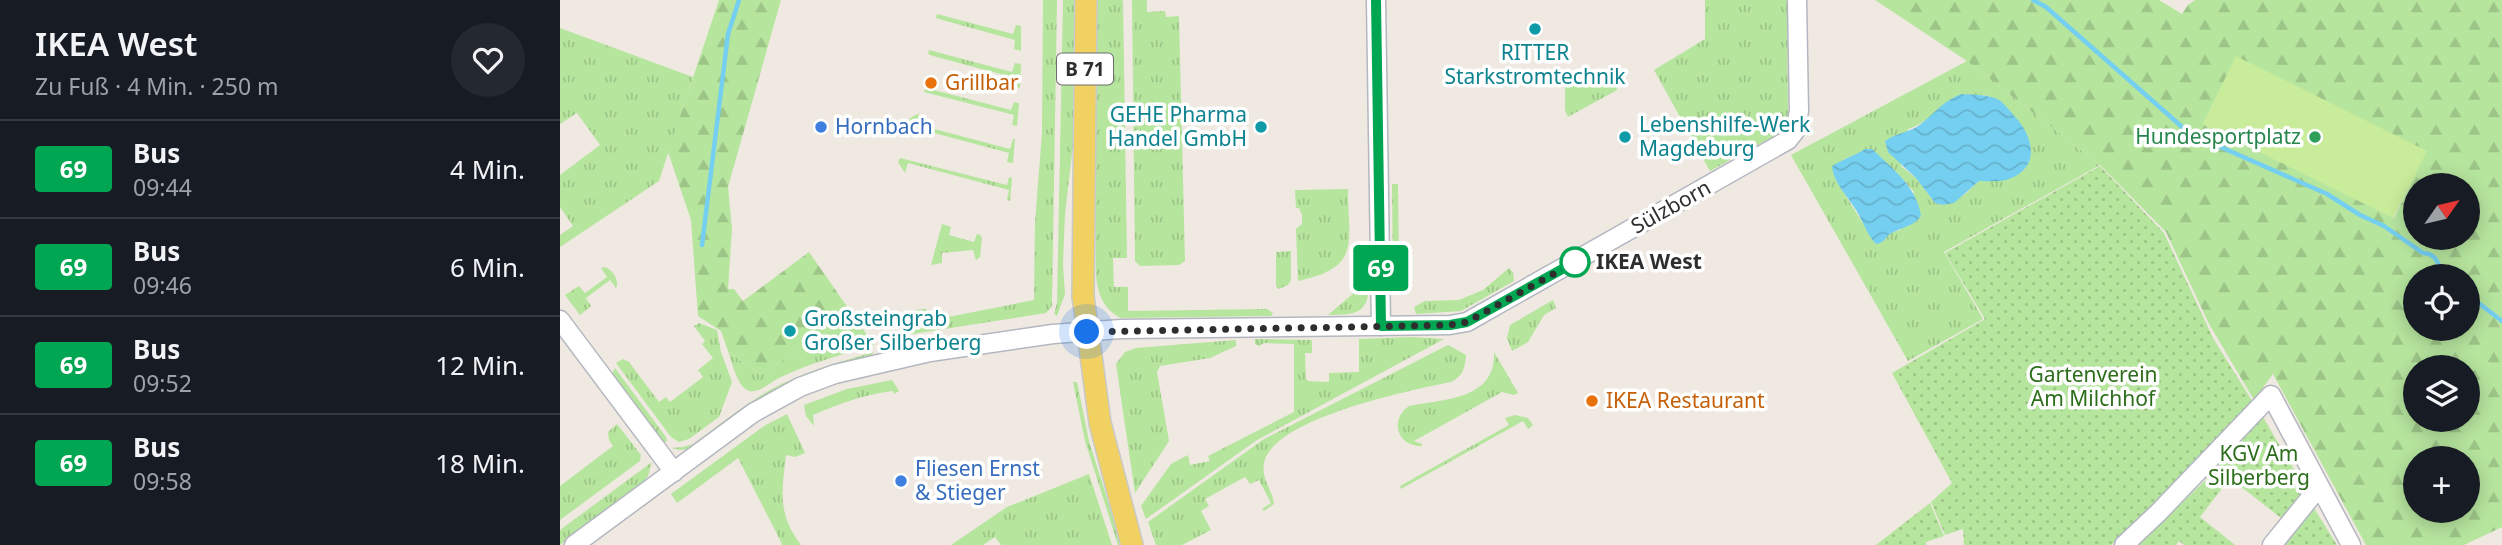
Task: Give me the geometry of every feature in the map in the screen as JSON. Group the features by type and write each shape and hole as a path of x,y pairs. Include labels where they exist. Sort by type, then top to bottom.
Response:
{"main road":[{"name":"B 71","path":"1086,0 1083,284 1087,332 1100,423 1132,545"}],"street":[{"path":"1376,0 1381,326"},
{"name":"Sülzborn","path":"574,545 759,410 800,387 823,378 930,352 1052,334 1450,325 1467,322 1784,144 1794,131 1799,111 1797,0"},
{"path":"560,320 674,472"},
{"path":"2124,545 2271,396 2351,545"},
{"path":"2272,545 2319,487"}],"green space":[{"path":"719,0 781,0 728,187 732,229 728,289 734,289 743,301 809,252 853,315 760,375 728,351 721,331 698,316 691,220 668,152"},
{"path":"1043,0 1057,0 1052,306 1046,313 906,335 902,327 903,319 915,310 926,309 928,321 1034,300 1035,222 1042,133"},
{"path":"1063,0 1078,0 1078,102 1065,214 1065,294 1057,316 1054,314 1057,303"},
{"path":"1093,0 1123,0 1127,258 1113,258 1114,287 1128,287 1128,311 1267,309 1273,313 1271,316 1121,318 1102,300 1096,274"},
{"path":"1132,0 1147,0 1147,12 1165,11 1166,17 1179,16 1185,261 1179,265 1140,266 1135,261"},
{"path":"1705,0 1787,0 1788,113 1785,127 1778,134 1710,171 1654,70 1705,39"},
{"path":"1875,0 2159,0 2182,14 2195,0 2502,0 2502,527 2464,545 2366,545 2273,374 2254,400 2209,324 2166,232 2100,165 1967,61","holes":["2236,57 2426,151 2415,173 2480,173 2480,250 2403,250 2403,199 2394,218 2203,124"]},
{"path":"937,14 1013,34 1016,25 1021,26 1021,51 1014,49 1015,40 936,18"},
{"path":"560,28 693,77 659,181 560,247 560,235 573,226 560,207 560,175 600,145 577,113 560,124"},
{"path":"929,50 1012,72 1015,63 1021,64 1020,88 1013,86 1015,78 933,56 928,54"},
{"name":"Hundesportplatz","path":"2236,56 2427,151 2416,173 2403,173 2403,198 2393,218 2203,124"},
{"path":"1967,61 2100,165 1944,252 1983,319 1908,361 1791,155","holes":["1962,94 1990,96 1979,181 1964,195 1935,203 1916,178 1901,166 1908,129","1853,157 1897,173 1914,192 1900,230 1876,244 1839,185 1844,159"]},
{"path":"1615,78 1617,90 1568,117 1565,110 1565,81"},
{"path":"926,88 1011,110 1014,102 1019,103 1017,126 1012,125 1014,115 924,92"},
{"path":"918,114 919,125 1010,149 1015,139 1013,163 1007,162 1009,153 908,126 910,118"},
{"path":"900,158 1007,185 1009,177 1012,178 1010,201 1007,200 1009,190 908,163 905,173 898,162"},
{"name":"Gartenverein Am Milchhof","path":"2100,166 2164,233 2213,338 2254,404 2167,494 2111,545 1964,545 1963,529 1945,535 1931,502 1952,483 1892,373 1985,319 1945,253"},
{"path":"1392,184 1398,184 1399,276 1393,276"},
{"path":"1348,189 1349,239 1342,260 1319,275 1298,281 1296,229 1302,224 1302,215 1299,208 1296,208 1295,190"},
{"path":"942,224 951,227 949,235 974,242 977,234 980,235 980,257 976,260 973,250 942,253 942,263 931,265"},
{"path":"1291,251 1291,280 1288,285 1279,289 1276,286 1276,252"},
{"path":"604,267 615,276 616,288 610,280 586,298 591,306 580,315 565,295 579,286 585,293 607,277 601,268"},
{"path":"1509,268 1513,272 1514,281 1461,311 1416,314 1414,307 1425,301 1459,300 1483,290"},
{"path":"1369,280 1367,299 1360,310 1328,315"},
{"path":"1553,300 1556,308 1544,315 1528,342 1512,351 1507,338 1510,325"},
{"path":"853,315 874,345 804,367 755,391 747,390 740,383 728,351 760,375"},
{"path":"699,323 717,330 721,352 732,382 719,417 689,439 679,442 671,437 616,363 623,359 629,362 659,402 666,397 670,402 703,377 698,370 713,358 702,344 705,341 694,326"},
{"path":"1255,339 1312,340 1312,353 1305,353 1306,379 1329,382 1329,373 1359,372 1359,339 1444,339 1257,440 1146,519 1141,506 1171,464 1188,455 1190,465 1210,461 1208,456 1294,412 1294,344 1264,343 1259,346 1255,344"},
{"path":"1236,340 1236,346 1210,358 1160,366 1157,372 1169,441 1135,493 1116,364 1125,352 1136,348"},
{"path":"1448,345 1466,355 1463,371 1455,380 1346,409 1291,432 1273,447 1263,469 1274,504 1264,511 1262,509 1271,503 1259,480 1250,484 1245,477 1205,499 1209,506 1201,511 1211,530 1182,545 1156,545 1148,522 1264,439"},
{"path":"874,352 869,359 690,449 672,448 693,444 750,402 782,384 821,368"},
{"path":"1494,352 1518,393 1514,395 1502,392 1414,441 1422,446 1413,445 1402,437 1398,425 1403,411 1409,406 1452,398 1477,388 1486,380 1492,368"},
{"path":"615,368 667,441 664,443 611,376"},
{"path":"892,380 899,391 894,394 893,391 872,394 813,415 814,426 806,416 804,405 847,389"},
{"path":"1073,382 1077,382 1089,441 1122,545 1118,545 1085,441"},
{"path":"787,414 805,453 795,457 786,455 783,491 788,523 801,545 782,545 738,458 677,503 671,494 764,426"},
{"path":"1515,415 1528,418 1533,425 1528,429 1523,421 1401,489 1400,486 1509,425 1505,418"},
{"name":"KGV Am Silberberg","path":"2263,417 2309,495 2286,522 2230,478 2200,517 2235,545 2184,545 2179,541 2176,545 2138,545 2213,473"},
{"path":"617,424 641,455 640,461 560,520 560,486 613,446 608,432"},
{"path":"652,462 648,476 637,490 560,545 560,530"},
{"path":"1089,474 1112,545 1001,545 995,537 983,545 951,545 1007,507"},
{"path":"1930,503 1944,536 1926,542 1926,545 1876,545"},
{"path":"2312,505 2337,545 2281,545"}],"water":[{"path":"1962,94 1981,95 2002,102 2024,129 2031,146 2031,155 2024,170 2016,175 2003,181 1979,181 1954,203 1943,205 1935,203 1916,178 1888,152 1885,141 1917,127 1945,103"},
{"path":"1865,149 1872,149 1909,187 1921,216 1876,244 1838,184 1832,166"}],"waterway":[{"path":"702,245 728,34 739,0"},
{"path":"2033,0 2046,7 2189,133 2327,194 2432,256 2439,264"},
{"path":"2480,304 2502,321"}],"bus line":[{"name":"69","path":"1376,0 1381,326 1450,325 1467,322 1575,262"}],"place":[{"name":"RITTER Starkstromtechnik","path":"1535,29"},
{"name":"Grillbar","path":"931,83"},
{"name":"Hornbach","path":"821,127"},
{"name":"GEHE Pharma Handel GmbH","path":"1261,127"},
{"name":"Lebenshilfe-Werk Magdeburg","path":"1625,137"},
{"name":"Hundesportplatz","path":"2315,137"},
{"name":"IKEA West","path":"1575,262"},
{"name":"Großsteingrab Großer Silberberg","path":"790,331"},
{"name":"IKEA Restaurant","path":"1592,401"},
{"name":"Fliesen Ernst & Stieger","path":"901,481"}],"route":[{"path":"1087,332 1121,329 1460,324 1575,262"}]}
